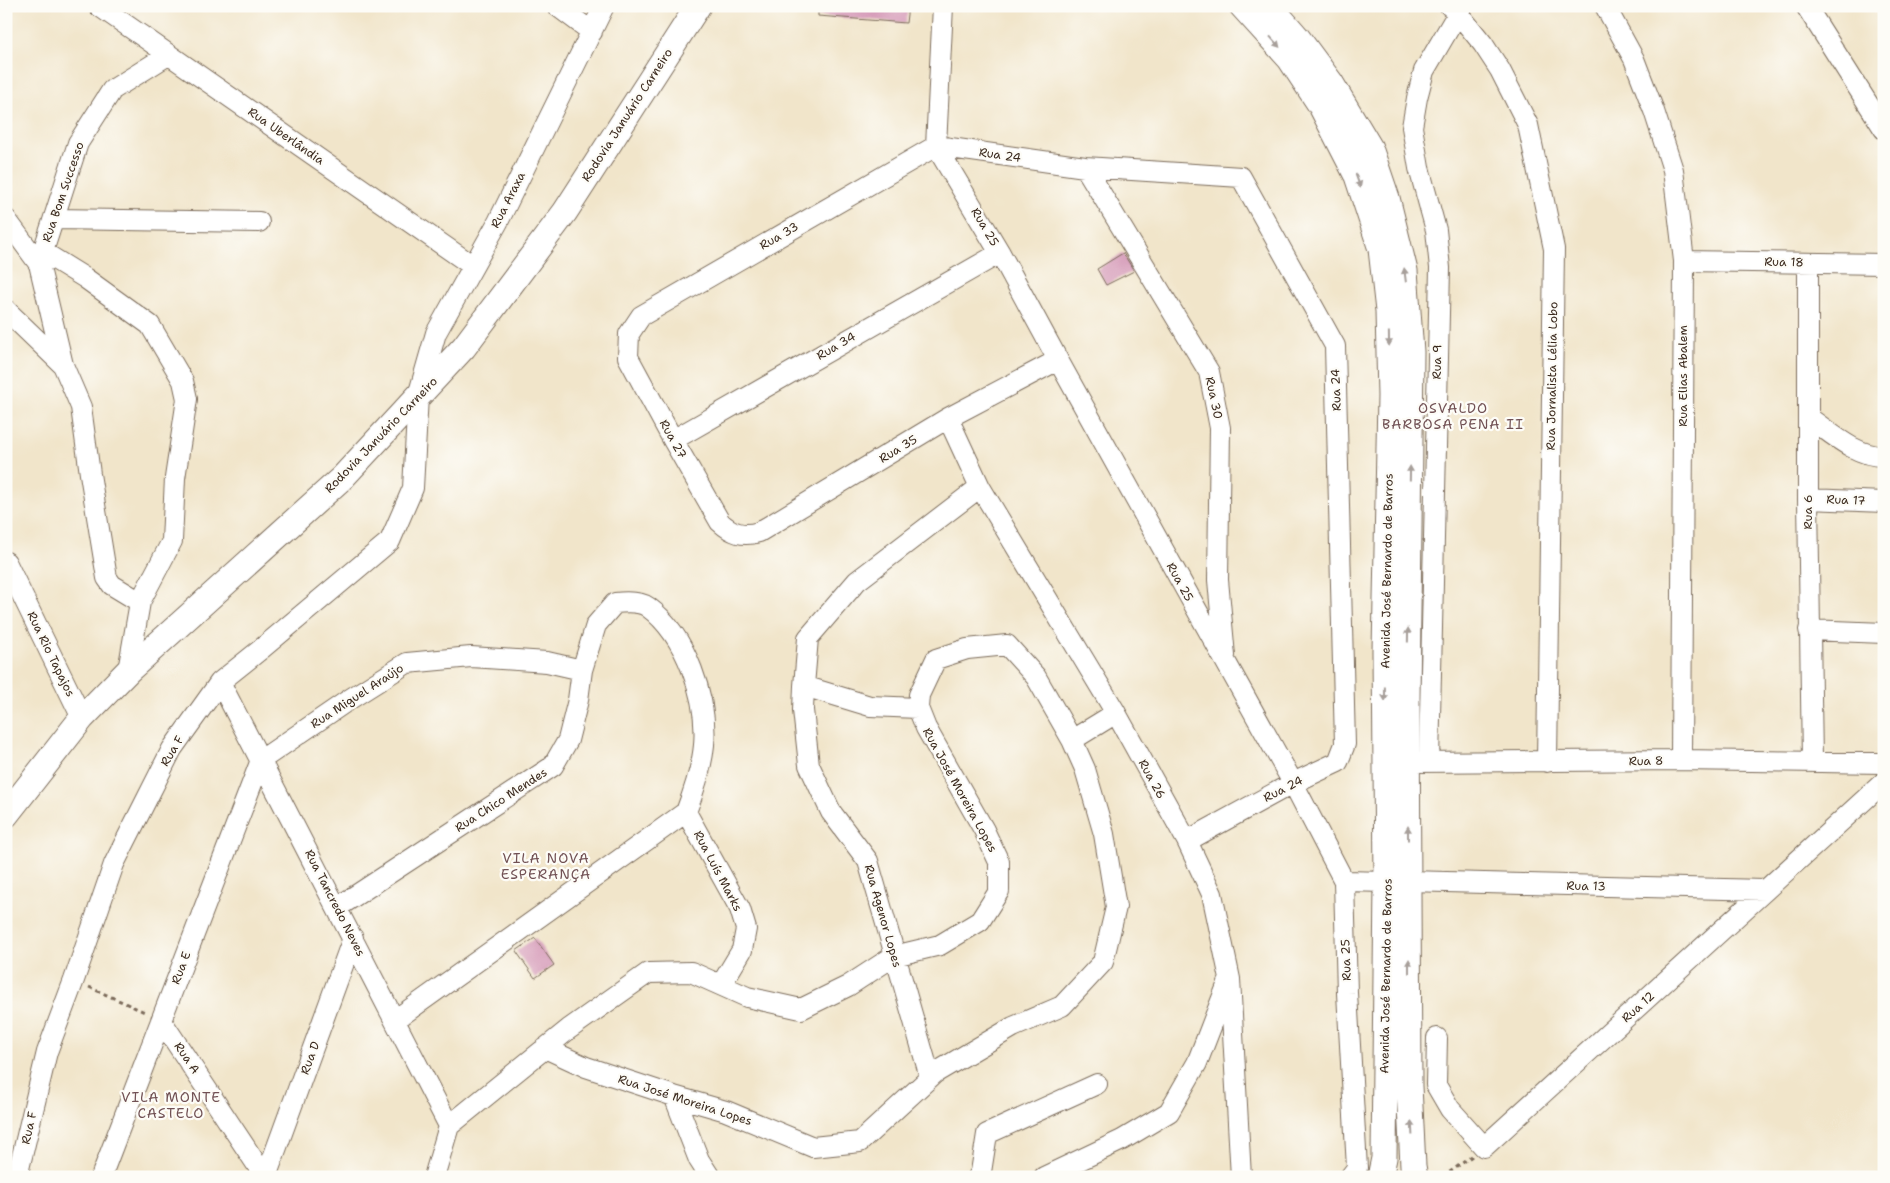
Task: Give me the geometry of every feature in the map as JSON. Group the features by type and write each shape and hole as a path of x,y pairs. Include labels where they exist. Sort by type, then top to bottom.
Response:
{"main road":[{"name":"Rodovia Januário Carneiro","path":"6,815 82,718 128,671 343,477 464,348 565,212 698,6"},
{"name":"Avenida José Bernardo de Barros","path":"1242,6 1290,59 1321,106 1357,176 1381,249 1388,311 1390,396 1385,651 1415,1177"},
{"name":"Avenida José Bernardo de Barros","path":"1270,6 1297,37 1332,83 1370,148 1387,198 1405,272 1411,352 1418,762 1398,882 1384,1158 1380,1177"}],"street":[{"name":"Rua Uberlândia","path":"99,6 473,266"},
{"path":"557,6 592,32"},
{"name":"Rua Araxa","path":"418,396 436,334 498,222 604,6"},
{"path":"936,146 943,6"},
{"name":"Rua Elias Abalem","path":"1605,6 1634,59 1657,119 1673,170 1684,261 1681,760"},
{"path":"1806,6 1884,129"},
{"name":"Rua 9","path":"1418,762 1440,268 1436,230 1419,168 1412,127 1424,70 1457,8"},
{"name":"Rua Jornalista Lélia Lobo","path":"1457,8 1500,70 1528,124 1554,249 1547,762"},
{"name":"Rua Bom Successo","path":"41,258 78,143 112,90 168,55"},
{"name":"Rua 24","path":"936,146 1085,166 1241,177 1335,346 1345,744 1338,762 1294,783 1187,841"},
{"name":"Rua 25","path":"936,146 1000,253 1225,663 1294,783 1344,881 1347,993 1357,1168 1350,1177"},
{"name":"Rua 33","path":"629,334 641,316 936,146"},
{"name":"Rua 30","path":"1085,166 1209,372 1220,428 1218,580 1225,663"},
{"path":"54,219 259,222"},
{"path":"6,220 41,258 85,278 150,325 183,381 187,399 175,478 172,541 140,602 128,671"},
{"name":"Rua 34","path":"673,440 1000,253"},
{"path":"41,258 63,365 81,407 107,578 112,585 140,602"},
{"name":"Rua 18","path":"1684,261 1884,264"},
{"name":"Rua 6","path":"1808,263 1809,630 1812,761"},
{"path":"6,310 63,365"},
{"name":"Rua 27","path":"629,334 628,356 673,440 720,522 729,530 739,534"},
{"name":"Rua 35","path":"739,534 750,535 759,532 948,418 1058,360"},
{"name":"Rua F","path":"17,1177 47,1052 114,864 172,749 220,682 390,541 412,488 418,396"},
{"path":"1808,417 1864,454 1876,457 1884,456"},
{"name":"Rua 26","path":"948,418 980,486 1116,713 1187,841 1212,894 1230,979 1241,1177"},
{"name":"Rua Agenor Lopes","path":"930,1077 868,861 831,812 808,765 803,710 808,638 857,581 980,486"},
{"name":"Rua 17","path":"1808,498 1884,502"},
{"name":"Rua Rio Tapajos","path":"6,562 82,718"},
{"name":"Rua Chico Mendes","path":"338,908 553,766 568,740 578,700 582,670 596,625 615,603 629,602 647,606 669,628 689,661 704,708 704,745 696,786 686,812"},
{"path":"1809,630 1884,633"},
{"name":"Rua José Moreira Lopes","path":"449,1126 545,1048 648,973 691,972 747,997 801,1009 848,986 894,956 940,945 980,921 999,891 999,862 984,830 926,728 918,708 919,695 936,659 967,649 1007,646 1036,677 1072,740 1085,769 1104,834 1116,907 1103,962 1062,1006 1013,1028 971,1051 930,1077 860,1142 813,1147 726,1111 586,1067 545,1048"},
{"name":"Rua Miguel Araújo","path":"261,760 350,699 407,663 471,657 547,662 582,670"},
{"name":"Rua Tancredo Neves","path":"220,682 449,1126"},
{"path":"804,686 870,706 918,708"},
{"path":"1072,740 1116,713"},
{"name":"Rua E","path":"101,1177 261,760"},
{"name":"Rua 8","path":"1418,762 1681,760 1884,763"},
{"name":"Rua 12","path":"1484,1147 1884,782"},
{"path":"395,1020 686,812"},
{"name":"Rua Luís Marks","path":"686,812 740,910 746,929 742,950 721,985"},
{"name":"Rua 13","path":"1344,881 1764,890"},
{"name":"Rua D","path":"266,1177 353,938"},
{"path":"1044,1177 1122,1140 1169,1112 1197,1063 1230,979"},
{"name":"Rua A","path":"161,1020 266,1177"},
{"path":"1437,1038 1436,1085 1450,1109 1484,1147"},
{"path":"982,1175 987,1134 1097,1084"},
{"path":"674,1096 699,1160 710,1177"},
{"path":"434,1177 449,1126"}],"path":[{"path":"74,980 161,1020"},
{"path":"1443,1177 1484,1147"}],"building":[{"path":"818,6 908,6 906,23 818,16"},
{"path":"1123,253 1134,271 1106,285 1097,269"},
{"path":"535,938 554,965 535,978 516,951"}],"district":[{"name":"OSVALDO BARBOSA PENA II","path":"1453,416"},
{"name":"VILA NOVA ESPERANÇA","path":"546,866"},
{"name":"VILA MONTE CASTELO","path":"171,1106"}]}
